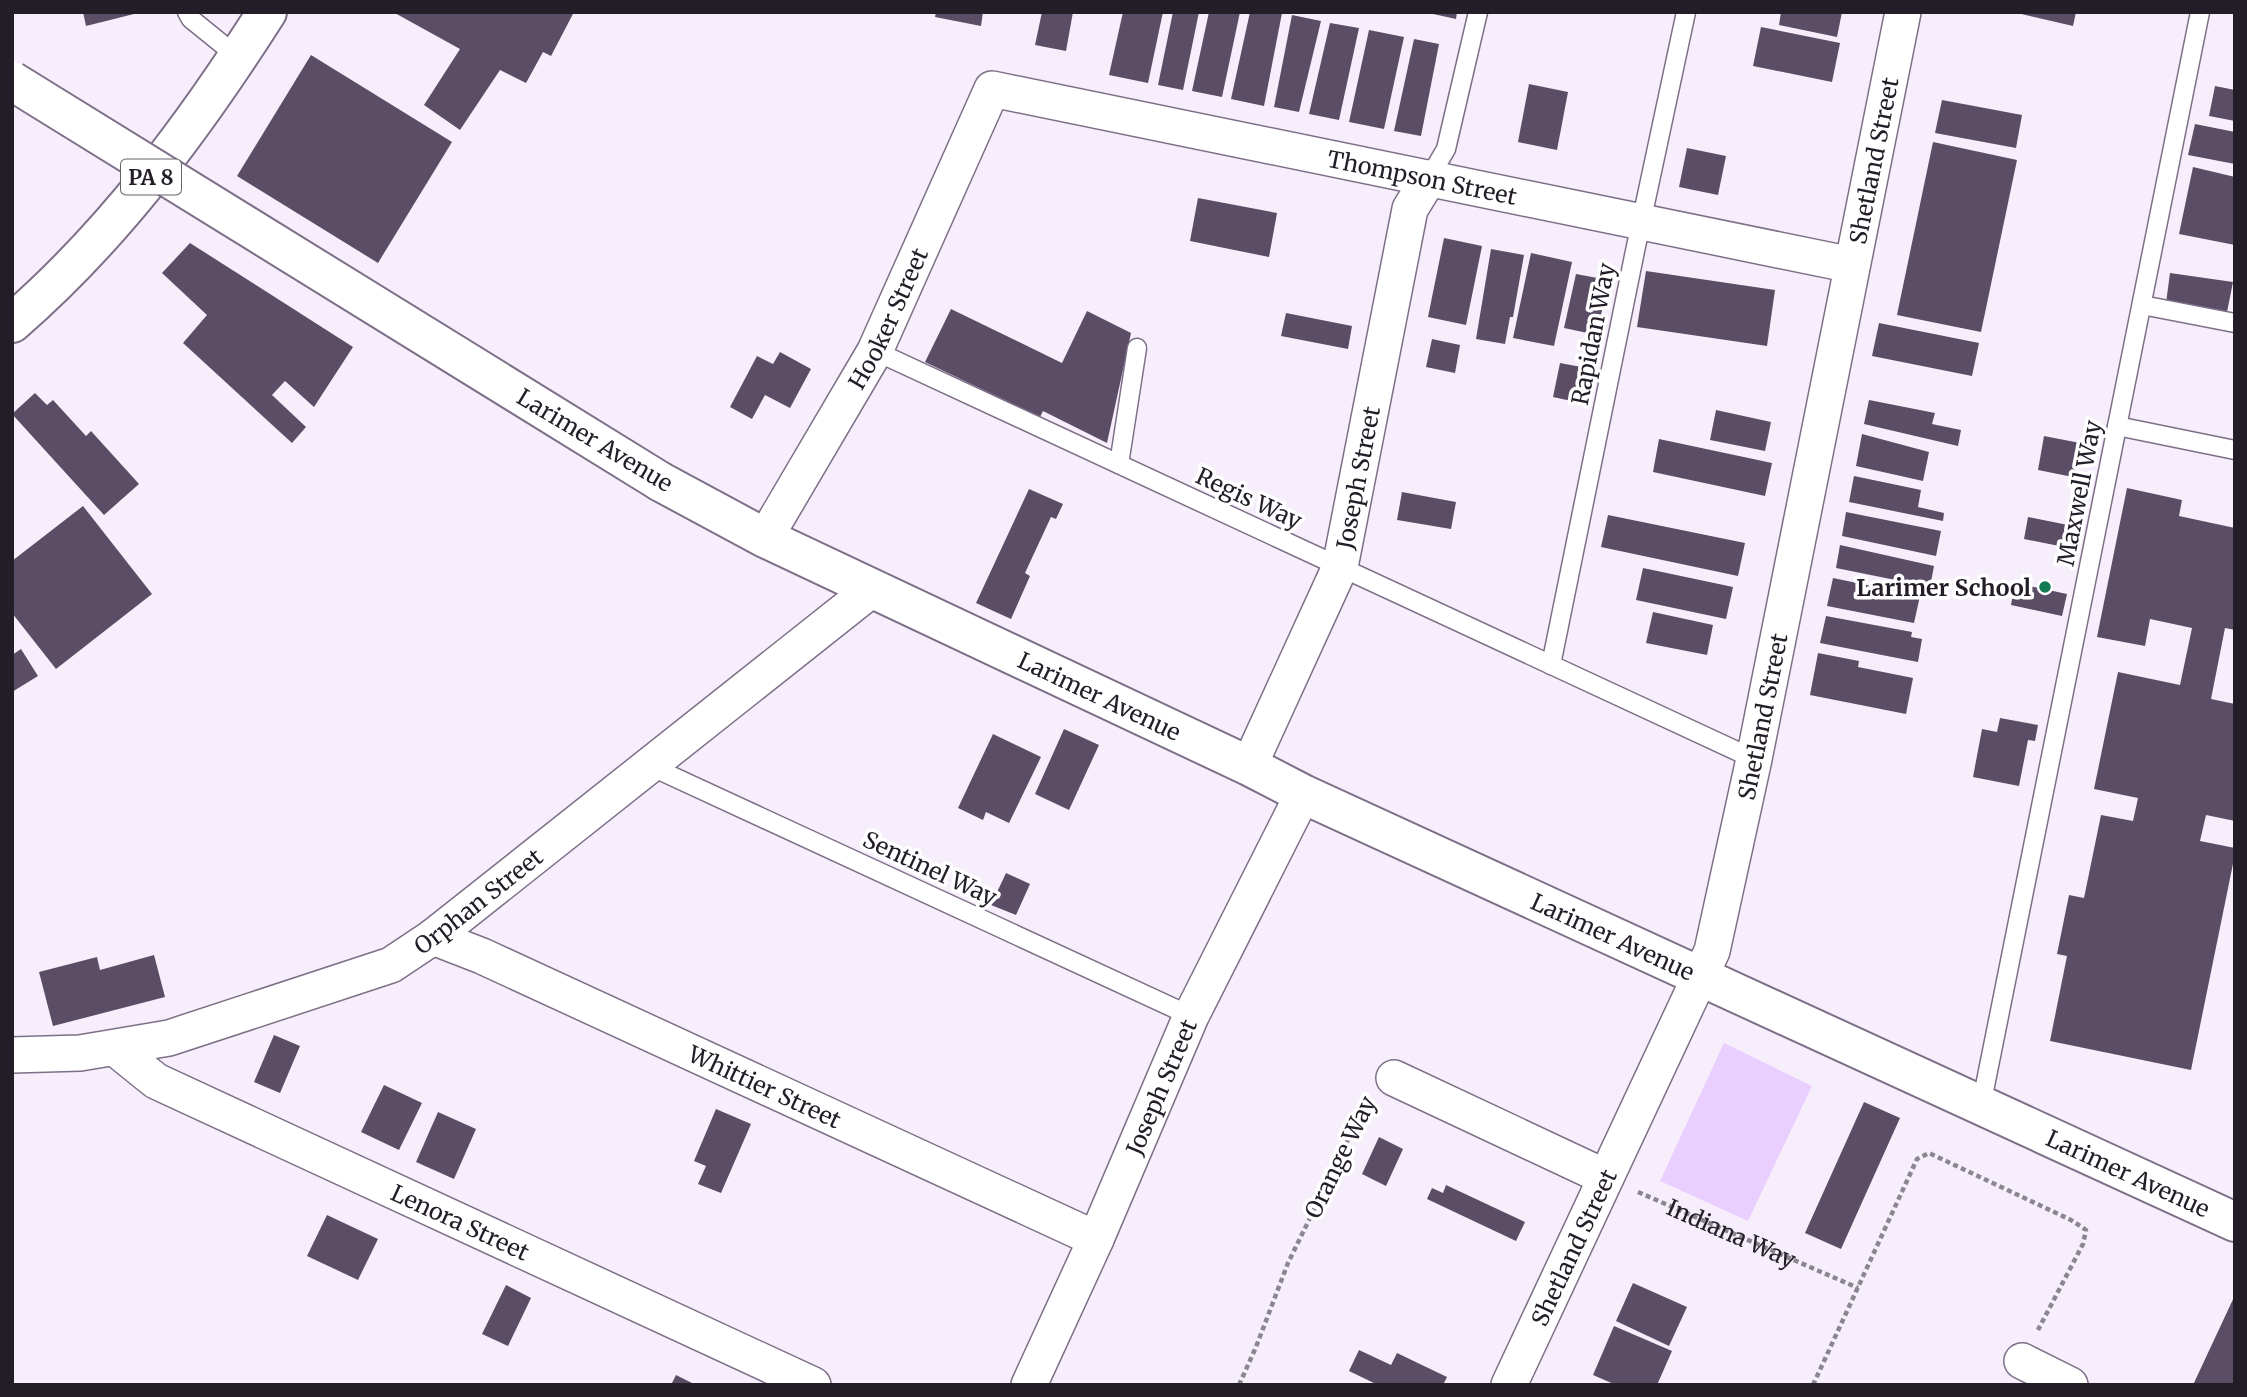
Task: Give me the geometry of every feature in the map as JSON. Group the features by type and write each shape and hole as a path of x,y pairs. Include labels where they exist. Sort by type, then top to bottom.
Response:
{"main road":[{"name":"PA 8","path":"12,323 77,261 128,205 184,136 267,12"},
{"name":"Larimer Avenue","path":"12,81 661,482 765,538 1250,766 1303,794 2235,1222"}],"street":[{"name":"Shetland Street","path":"1509,1385 1712,951 1754,759 1903,12"},
{"name":"Thompson Street","path":"992,89 1852,265"},
{"name":"Hooker Street","path":"765,538 875,351 992,89"},
{"name":"Joseph Street","path":"1250,766 1340,567 1410,209 1429,178"},
{"name":"Orphan Street","path":"12,1055 80,1053 169,1038 391,965 433,937 872,589"},
{"name":"Joseph Street","path":"1028,1385 1096,1239 1191,1016 1303,794"},
{"name":"Whittier Street","path":"433,937 482,956 1096,1239"},
{"name":"Lenora Street","path":"115,1048 156,1081 813,1385"},
{"name":"Orange Way","path":"1394,1078 1605,1177"},
{"path":"2022,1361 2070,1385"}],"lane":[{"path":"187,12 191,19 238,57"},
{"path":"1429,178 1446,149 1478,12"},
{"name":"Rapidan Way","path":"1551,665 1686,12"},
{"name":"Maxwell Way","path":"1980,1106 2200,12"},
{"path":"2142,304 2235,323"},
{"path":"1119,464 1138,348"},
{"name":"Regis Way","path":"875,351 1754,759"},
{"path":"2117,426 2235,450"},
{"name":"Sentinel Way","path":"648,765 1191,1016"}],"path":[{"name":"Orange Way","path":"1239,1385 1288,1264 1373,1088 1394,1078"},
{"path":"1814,1385 1917,1159 1929,1153 2071,1220 2085,1230 2083,1244 2022,1361"},
{"name":"Indiana Way","path":"1605,1177 1858,1288"}],"shaded area":[{"path":"1724,1043 1812,1086 1748,1221 1660,1181"}],"building":[{"path":"83,12 138,12 138,13 86,26"},
{"path":"393,12 574,12 551,56 543,52 526,83 500,70 460,130 424,105 460,49"},
{"path":"936,12 983,12 981,26 935,17"},
{"path":"1042,12 1073,12 1066,51 1035,45"},
{"path":"1123,12 1163,12 1148,83 1109,75"},
{"path":"1173,12 1199,12 1183,90 1158,85"},
{"path":"1209,12 1240,12 1222,97 1192,91"},
{"path":"1250,12 1282,13 1264,106 1231,99"},
{"path":"1424,12 1457,12 1456,19"},
{"path":"1781,12 1842,12 1837,37 1779,25"},
{"path":"2013,12 2076,12 2073,26"},
{"path":"1292,15 1321,21 1299,112 1274,107"},
{"path":"1330,23 1359,28 1339,120 1309,114"},
{"path":"1761,27 1840,43 1832,82 1753,66"},
{"path":"1369,30 1404,37 1384,129 1349,122"},
{"path":"1414,39 1439,44 1421,136 1394,131"},
{"path":"311,55 452,142 378,263 237,176"},
{"path":"1529,84 1568,92 1557,150 1518,142"},
{"path":"2215,86 2235,90 2235,121 2209,116"},
{"path":"1942,100 2022,115 2016,148 1935,133"},
{"path":"2195,124 2235,132 2235,164 2188,155"},
{"path":"1933,142 2017,160 1981,332 1897,315"},
{"path":"1687,148 1726,156 1718,195 1679,187"},
{"path":"2193,167 2235,177 2235,245 2179,234"},
{"path":"1198,198 1277,213 1269,257 1190,241"},
{"path":"1444,238 1482,246 1466,325 1428,317"},
{"path":"190,243 353,347 314,407 285,381 272,395 306,427 292,443 183,343 207,315 162,273"},
{"path":"1491,249 1524,255 1513,317 1510,317 1505,344 1476,339"},
{"path":"1531,253 1572,262 1554,346 1513,338"},
{"path":"1646,271 1775,290 1767,346 1637,327"},
{"path":"2170,273 2233,282 2227,312 2166,303"},
{"path":"1576,274 1608,280 1597,335 1564,328"},
{"path":"951,309 1062,363 1087,311 1131,333 1107,443 1043,411 1040,417 925,362"},
{"path":"1286,313 1352,326 1348,349 1281,336"},
{"path":"1879,323 1979,343 1972,376 1872,356"},
{"path":"1432,339 1460,345 1455,373 1426,367"},
{"path":"780,352 811,369 790,408 765,395 752,419 730,407 757,356 773,364"},
{"path":"1560,363 1592,369 1585,404 1553,397"},
{"path":"35,393 47,405 53,400 86,436 91,431 139,484 104,515 12,414"},
{"path":"1869,400 1935,413 1932,424 1961,430 1958,446 1864,424"},
{"path":"1716,410 1771,422 1765,451 1710,440"},
{"path":"1862,434 1929,452 1923,481 1856,466"},
{"path":"2044,436 2080,443 2073,477 2038,470"},
{"path":"1659,439 1772,463 1765,496 1653,472"},
{"path":"1854,476 1921,490 1918,507 1944,513 1943,521 1849,502"},
{"path":"2127,488 2182,500 2179,516 2235,528 2235,630 2225,628 2211,699 2235,704 2235,821 2206,815 2200,841 2235,848 2235,854 2191,1070 2050,1041 2067,956 2057,954 2069,895 2084,898 2101,815 2133,821 2138,798 2094,789 2118,672 2180,685 2192,628 2150,619 2145,646 2097,637"},
{"path":"1029,489 1063,504 1056,519 1051,517 1025,573 1030,576 1011,619 976,603"},
{"path":"1402,492 1456,502 1451,529 1397,520"},
{"path":"83,506 152,594 56,669 12,613 12,561"},
{"path":"1846,512 1941,531 1936,556 1842,536"},
{"path":"1608,515 1745,543 1738,576 1601,547"},
{"path":"2028,517 2073,526 2069,548 2024,539"},
{"path":"1840,545 1934,566 1930,587 1836,568"},
{"path":"1643,568 1733,587 1726,619 1636,600"},
{"path":"1833,578 1920,596 1914,623 1827,606"},
{"path":"2015,583 2067,594 2062,616 2011,605"},
{"path":"1653,612 1713,625 1707,655 1646,643"},
{"path":"1826,616 1912,632 1911,637 1922,639 1918,662 1820,643"},
{"path":"21,649 38,676 12,692 12,655"},
{"path":"1818,653 1859,661 1858,667 1913,678 1906,714 1810,695"},
{"path":"2000,718 2038,725 2035,741 2028,740 2019,786 1973,777 1982,729 1997,732"},
{"path":"1064,729 1099,745 1069,810 1035,794"},
{"path":"993,734 1041,757 1009,823 986,812 983,820 958,808"},
{"path":"1006,873 1030,884 1016,915 991,905"},
{"path":"154,955 165,997 53,1026 39,972 97,957 100,970"},
{"path":"274,1035 300,1046 280,1093 254,1082"},
{"path":"384,1085 422,1103 399,1150 361,1132"},
{"path":"1864,1102 1900,1118 1841,1249 1805,1233"},
{"path":"716,1109 751,1124 721,1193 698,1184 706,1166 694,1161"},
{"path":"438,1112 476,1129 454,1179 416,1162"},
{"path":"1379,1137 1403,1149 1386,1186 1362,1174"},
{"path":"1446,1185 1525,1222 1516,1241 1427,1199 1432,1188 1443,1193"},
{"path":"327,1215 378,1239 358,1280 307,1256"},
{"path":"1633,1283 1687,1307 1669,1346 1616,1321"},
{"path":"506,1285 531,1298 508,1346 482,1334"},
{"path":"2235,1295 2235,1385 2193,1385"},
{"path":"1614,1326 1672,1351 1657,1385 1616,1385 1593,1375"},
{"path":"1359,1350 1391,1365 1397,1353 1447,1377 1443,1385 1378,1385 1349,1371"},
{"path":"676,1375 696,1385 671,1385"}],"place":[{"name":"Larimer School","path":"2045,587"}]}
